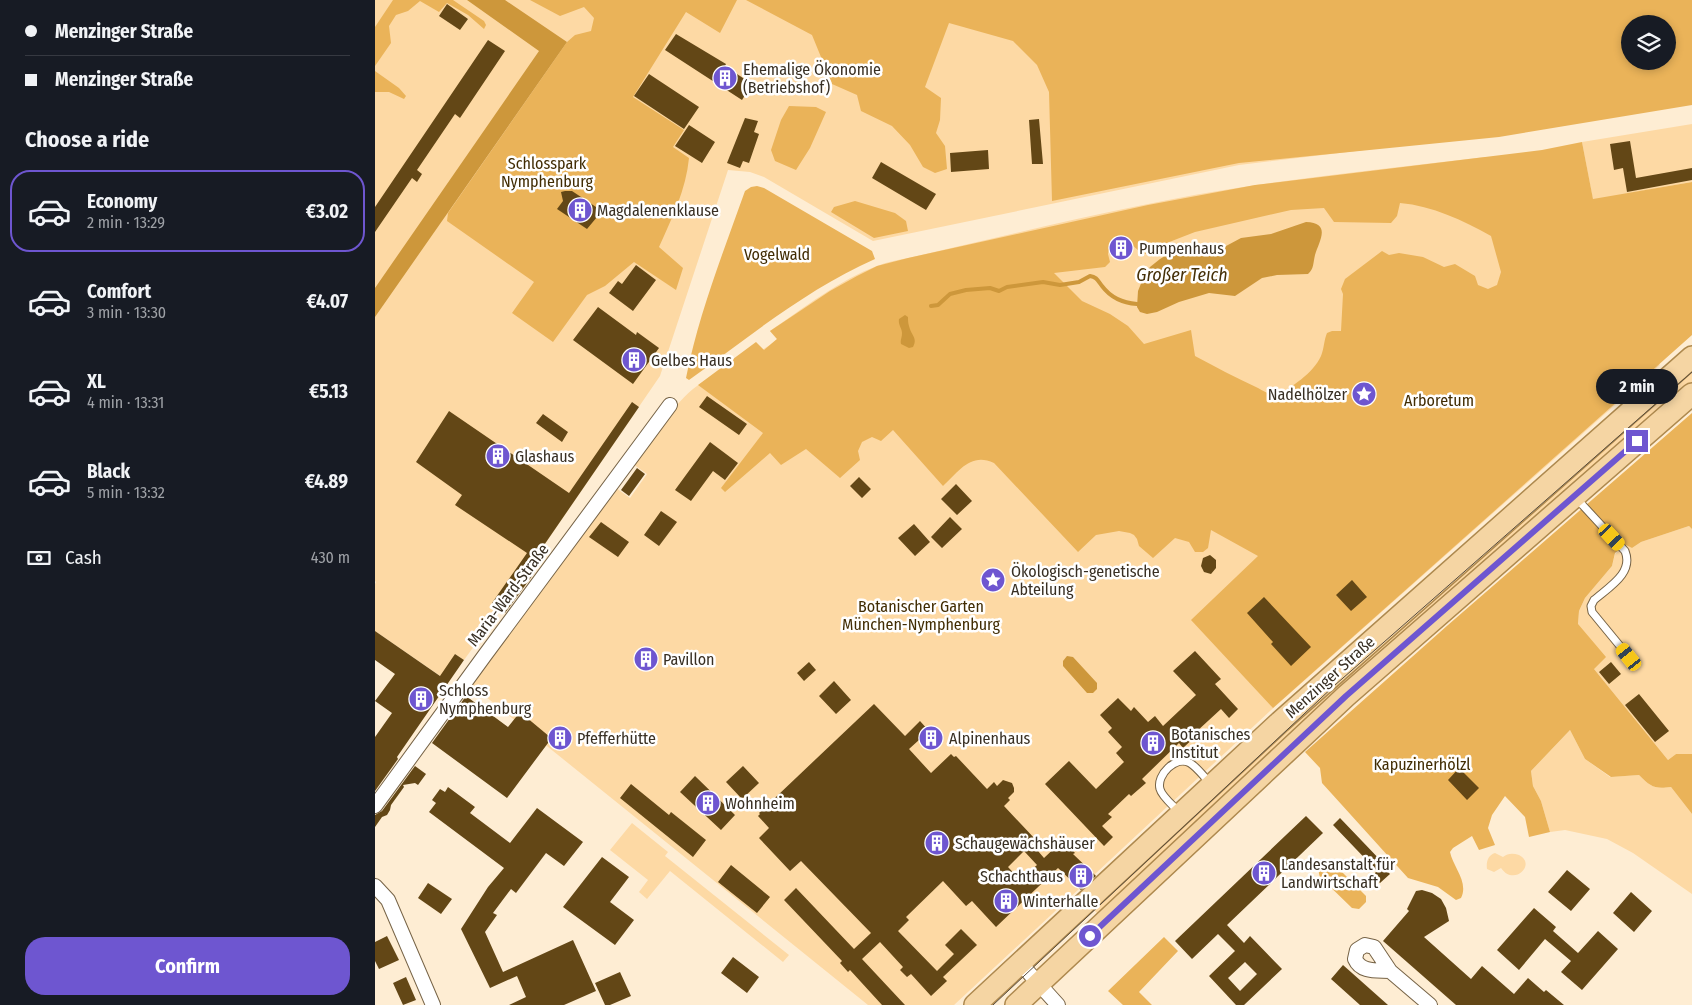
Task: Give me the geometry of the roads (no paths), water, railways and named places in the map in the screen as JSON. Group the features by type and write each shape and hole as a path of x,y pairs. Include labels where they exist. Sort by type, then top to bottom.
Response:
{"main road":[{"name":"Menzinger Straße","path":"975,1005 1211,785 1375,636 1692,357"},
{"name":"Menzinger Straße","path":"1016,1005 1346,696 1692,394"}],"street":[{"name":"Maria-Ward-Straße","path":"375,806 485,654 670,406"},
{"path":"375,886 388,900 432,1005"},
{"path":"1020,963 1058,1005"},
{"path":"1390,971 1430,1005"}],"lane":[{"path":"1574,496 1625,551 1627,565 1624,574 1594,600 1591,606 1593,612 1629,657"},
{"path":"1181,814 1161,792 1159,786 1160,780 1167,770 1177,763 1190,763 1211,785"}],"water":[{"path":"467,0 505,0 567,42 375,317 375,288 539,51"},
{"name":"Großer Teich","path":"1306,222 1319,226 1322,234 1312,268 1308,274 1277,275 1262,278 1235,296 1209,293 1147,314 1140,312 1137,307 1138,291 1150,267 1175,250 1187,248 1203,253 1213,253 1241,238 1271,234"},
{"path":"905,315 908,317 915,341 913,347 909,348 901,344 902,333 899,319"},
{"path":"1067,656 1073,657 1097,683 1097,689 1093,693 1087,693 1063,666 1063,661"}],"waterway":[{"path":"931,306 938,305 950,294 966,290 990,288 999,291 1007,287 1043,282 1060,285 1079,282 1090,276 1096,278 1113,297 1137,304"}],"tram line":[{"path":"993,1005 1335,685 1692,372"}],"place":[{"name":"Ehemalige Ökonomie (Betriebshof)","path":"725,78"},
{"name":"Magdalenenklause","path":"580,210"},
{"name":"Pumpenhaus","path":"1121,248"},
{"name":"Gelbes Haus","path":"634,360"},
{"name":"Nadelhölzer","path":"1364,394"},
{"name":"Glashaus","path":"498,456"},
{"name":"Ökologisch-genetische Abteilung","path":"993,580"},
{"name":"Pavillon","path":"646,659"},
{"name":"Schloss Nymphenburg","path":"421,699"},
{"name":"Pfefferhütte","path":"560,738"},
{"name":"Alpinenhaus","path":"931,738"},
{"name":"Botanisches Institut","path":"1153,743"},
{"name":"Wohnheim","path":"708,803"},
{"name":"Schaugewächshäuser","path":"937,843"},
{"name":"Landesanstalt für Landwirtschaft","path":"1264,873"},
{"name":"Schachthaus","path":"1081,876"},
{"name":"Winterhalle","path":"1006,901"}],"park label":[{"name":"Schlosspark Nymphenburg","path":"547,172"},
{"name":"Vogelwald","path":"777,254"},
{"name":"Arboretum","path":"1439,400"},
{"name":"Botanischer Garten München-Nymphenburg","path":"921,615"},
{"name":"Kapuzinerhölzl","path":"1422,764"}]}
